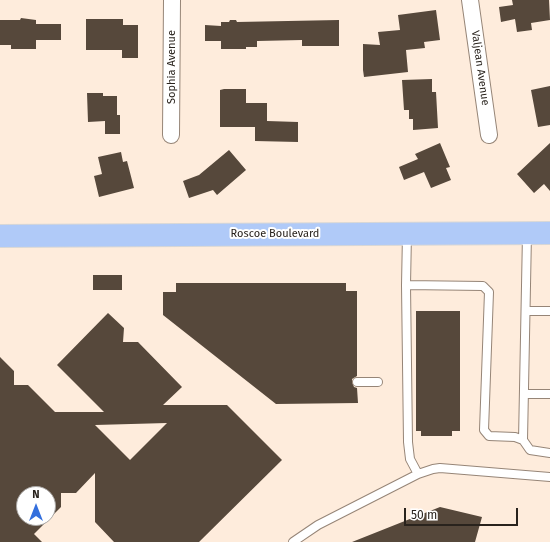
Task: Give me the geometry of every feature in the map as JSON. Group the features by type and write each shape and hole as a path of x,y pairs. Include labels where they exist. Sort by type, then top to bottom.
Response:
{"main road":[{"name":"Roscoe Boulevard","path":"0,236 550,233"}],"street":[{"name":"Sophia Avenue","path":"171,135 172,0"},
{"name":"Valjean Avenue","path":"470,0 489,135"}],"lane":[{"path":"523,440 527,233"},
{"path":"407,234 406,285 408,442 410,459 418,474"},
{"path":"406,285 484,286 489,292 484,430 489,436 515,437 523,440 530,450 550,453"},
{"path":"526,311 550,311"},
{"path":"357,382 378,382"},
{"path":"524,394 550,394"},
{"path":"293,542 318,525 418,474 433,468 550,477"}],"building":[{"path":"512,0 549,0 550,20 531,23 532,30 517,32 515,19 501,22 499,7 513,5"},
{"path":"436,10 440,40 424,42 425,48 406,50 408,72 364,77 363,44 380,45 378,32 400,30 398,15"},
{"path":"21,18 36,20 36,24 61,24 61,40 36,40 36,49 11,49 11,45 0,45 0,20 20,20"},
{"path":"86,19 123,19 123,25 138,25 138,58 122,58 122,50 86,50"},
{"path":"230,20 236,20 237,22 339,20 339,46 302,46 302,40 257,41 257,47 246,47 246,49 221,49 221,41 205,41 205,25 221,26 221,22 229,22"},
{"path":"432,79 432,92 436,92 438,128 413,130 413,119 409,119 409,110 404,110 402,80"},
{"path":"550,86 550,125 538,127 531,90"},
{"path":"246,89 246,103 267,103 267,121 298,122 298,142 255,141 255,127 220,127 220,90"},
{"path":"87,93 103,93 103,96 117,96 117,115 120,115 120,134 105,134 105,121 88,122"},
{"path":"440,143 450,167 446,168 451,180 431,188 424,172 404,180 399,167 418,159 415,154"},
{"path":"550,143 550,191 544,184 534,193 517,174"},
{"path":"229,150 246,170 217,195 213,190 189,198 183,181 199,175"},
{"path":"121,152 123,162 127,161 134,188 99,197 94,176 102,174 98,157"},
{"path":"93,275 122,275 122,290 93,290"},
{"path":"176,283 346,283 346,291 357,291 357,376 352,379 352,382 354,387 357,388 358,403 276,404 163,315 163,292 176,292"},
{"path":"416,311 460,311 460,431 452,431 452,436 421,436 421,431 416,431"},
{"path":"108,313 124,328 123,342 138,342 182,387 163,405 227,405 282,460 199,542 114,542 95,522 95,473 76,493 61,493 61,507 56,512 56,486 16,486 16,526 42,526 34,534 42,542 0,542 0,357 14,371 14,385 28,385 55,412 104,412 57,365","holes":["167,423 130,460 95,425"]},
{"path":"440,507 482,517 475,542 352,542"}]}
